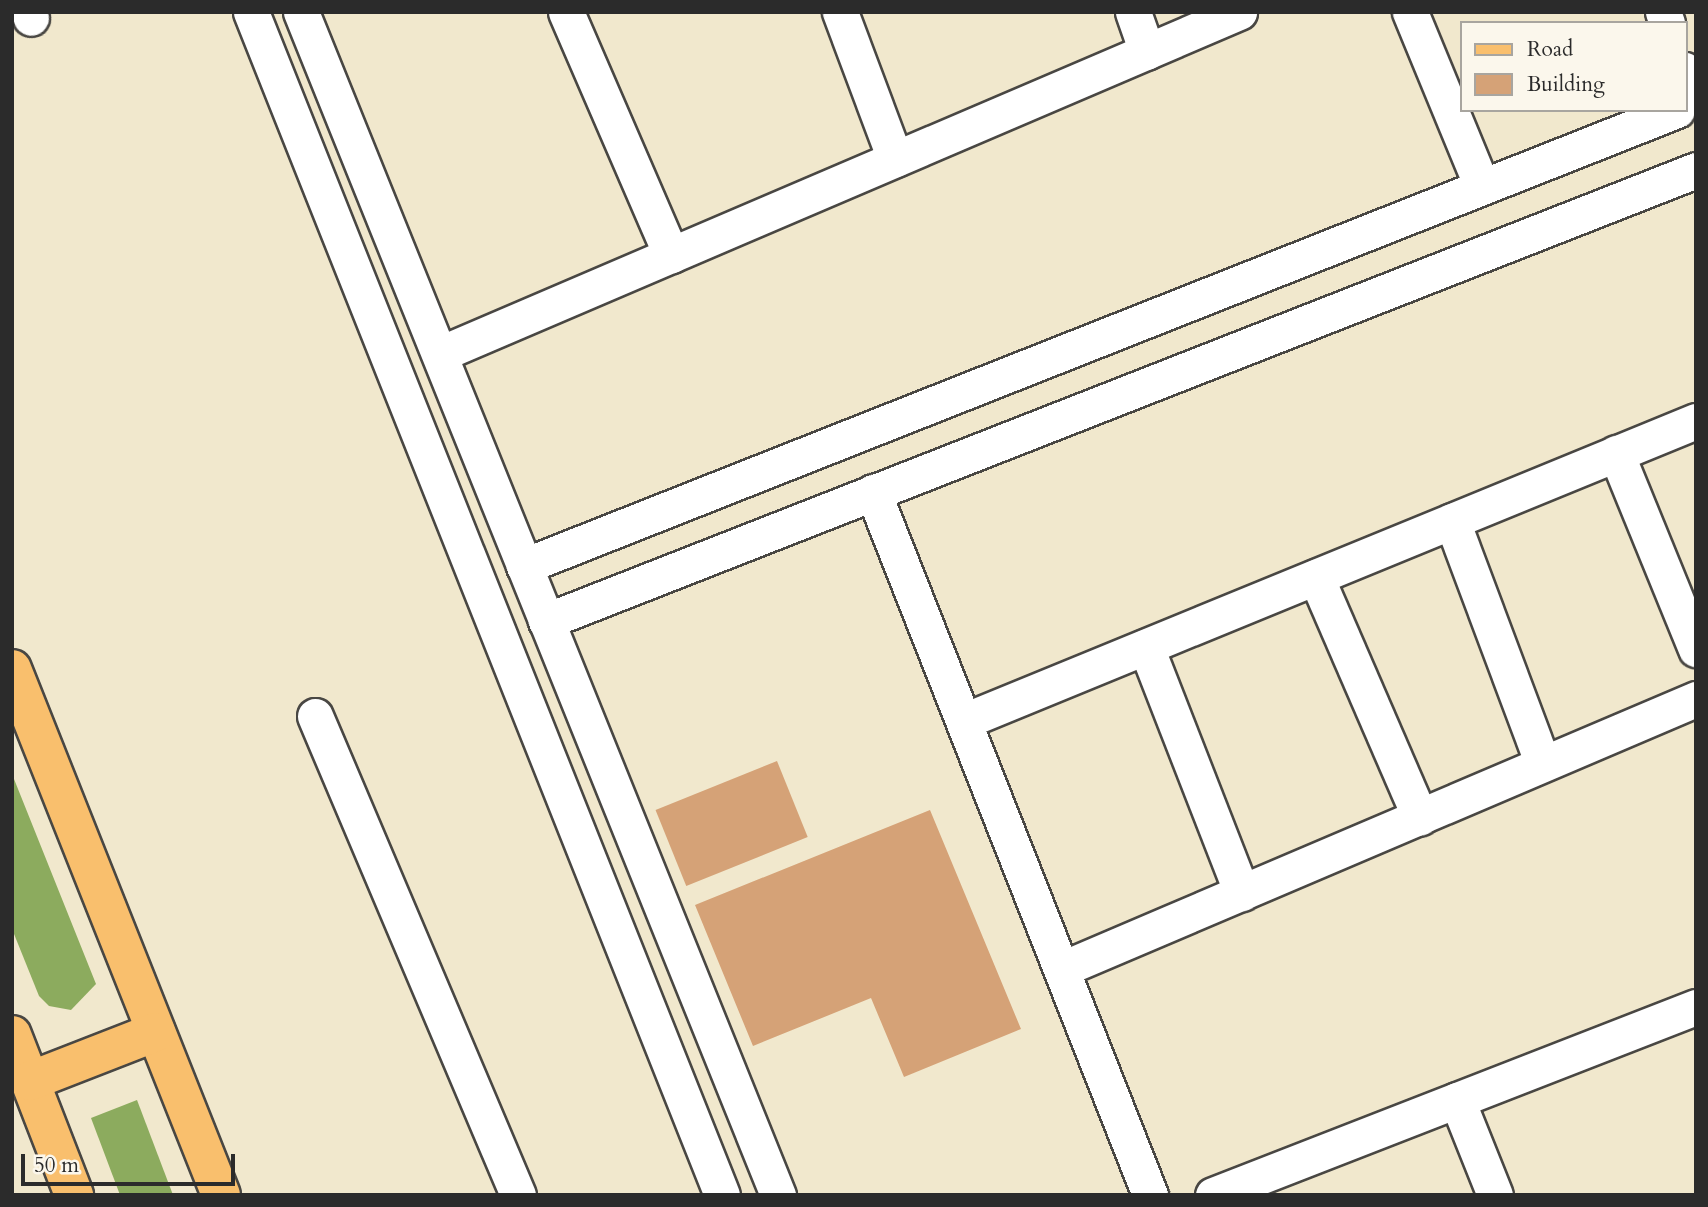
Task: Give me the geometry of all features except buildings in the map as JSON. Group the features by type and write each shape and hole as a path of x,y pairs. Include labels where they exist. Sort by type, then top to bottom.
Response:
{"main road":[{"path":"12,669 221,1195"},
{"path":"30,1081 156,1032"},
{"path":"12,1035 74,1195"}],"street":[{"path":"251,12 722,1195"},
{"path":"301,12 442,353 524,566 778,1195"},
{"path":"566,12 671,255"},
{"path":"840,12 895,159"},
{"path":"1133,12 1147,52"},
{"path":"442,353 1239,12"},
{"path":"1410,12 1482,187"},
{"path":"1687,75 1696,97"},
{"path":"524,566 1672,112"},
{"path":"546,621 1696,170"},
{"path":"964,721 1696,421"},
{"path":"1616,453 1696,649"},
{"path":"873,492 1150,1195"},
{"path":"1452,521 1544,764"},
{"path":"1316,577 1420,817"},
{"path":"1146,647 1242,893"},
{"path":"1062,970 1696,699"},
{"path":"315,716 518,1195"},
{"path":"1213,1195 1696,1007"},
{"path":"1457,1100 1495,1195"}],"green space":[{"path":"12,774 96,984 71,1010 49,1006 39,996 12,929"},
{"path":"137,1100 173,1195 120,1195 91,1118"}]}
